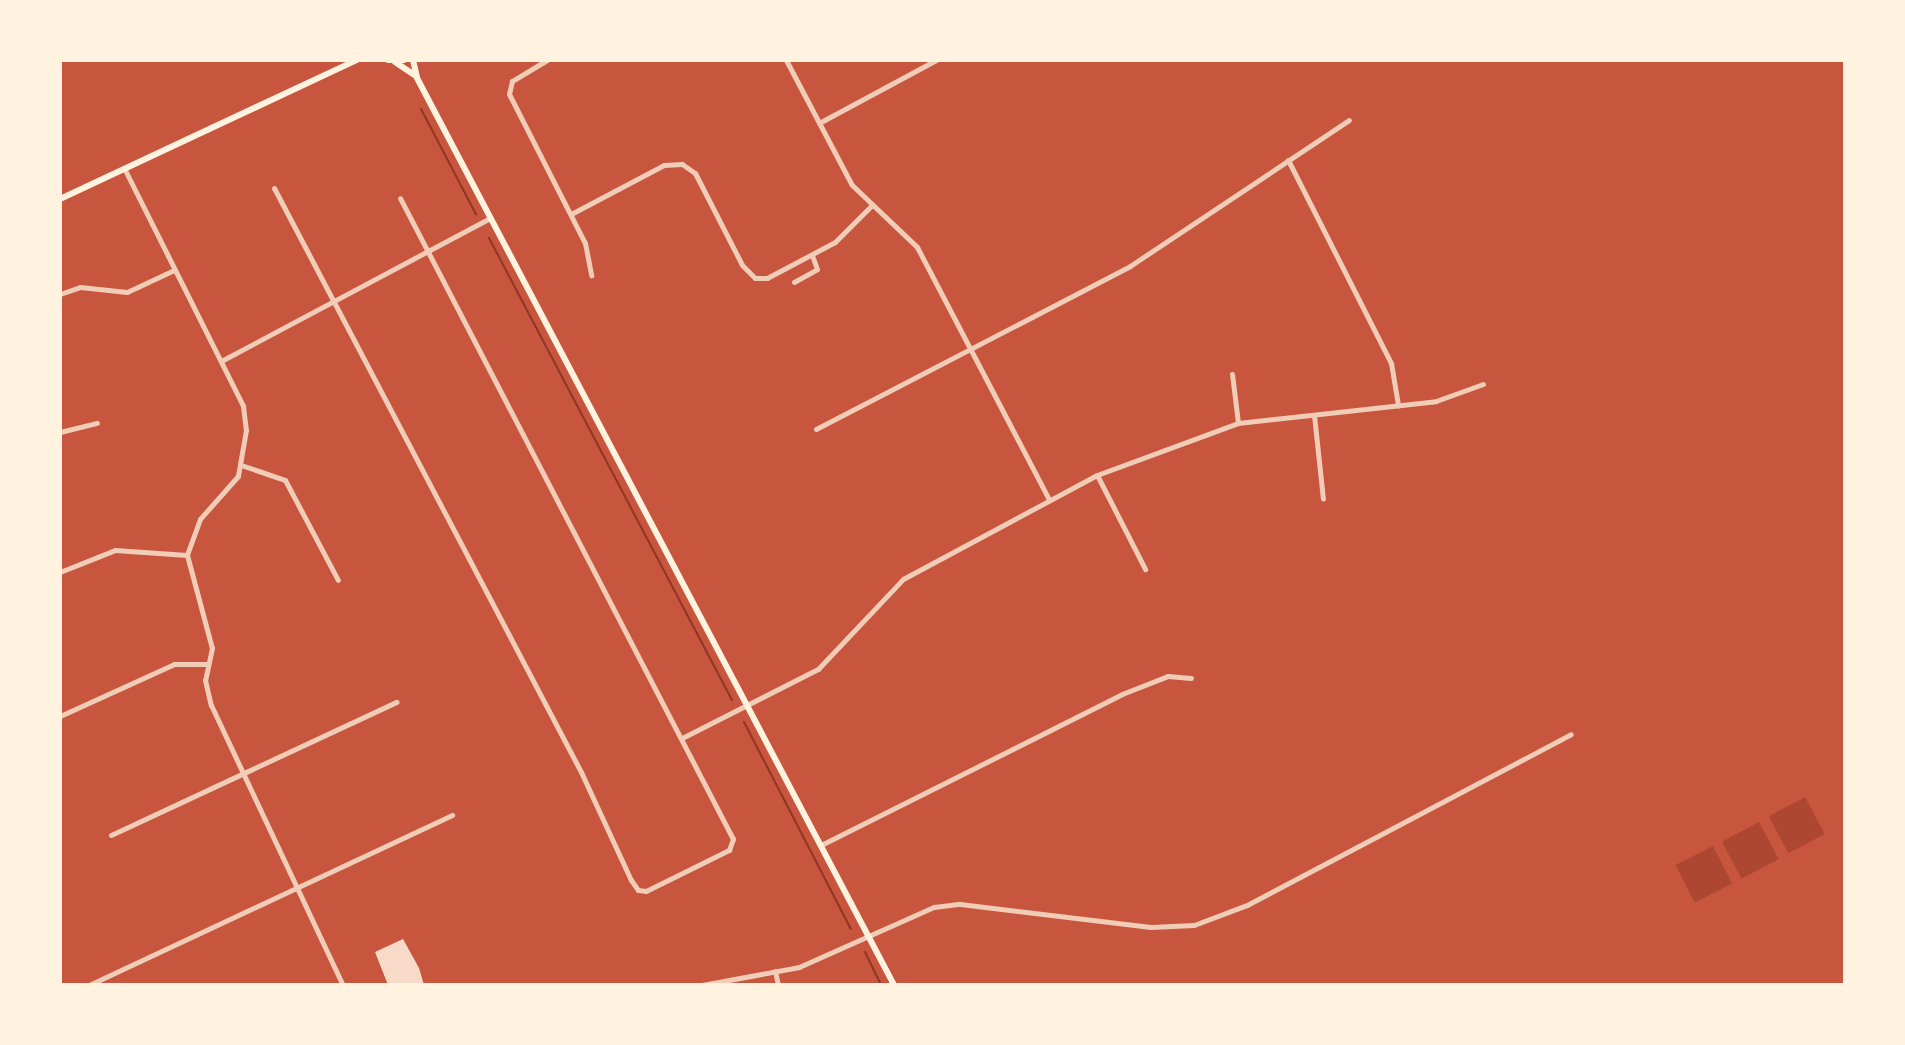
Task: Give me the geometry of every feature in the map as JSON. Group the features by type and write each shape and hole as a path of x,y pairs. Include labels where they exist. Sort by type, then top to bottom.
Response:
{"main road":[{"path":"60,199 357,60"},
{"path":"392,61 404,60"},
{"path":"413,60 417,78 894,985"},
{"path":"392,61 417,78"}],"street":[{"path":"547,60 508,87 585,243 591,275"},
{"path":"786,60 852,185 910,238 1049,499"},
{"path":"819,123 936,60"},
{"path":"816,429 1151,253 1349,120"},
{"path":"1288,160 1391,363 1398,405"},
{"path":"571,214 664,165 682,164 695,173 742,265 755,278 767,278 851,232 872,205"},
{"path":"125,170 223,360 243,406 241,465 223,499 200,519 187,555 212,648 205,680 211,705 343,985"},
{"path":"274,188 638,890 655,887 729,850 733,839 400,198"},
{"path":"223,360 491,217"},
{"path":"794,282 817,269 812,255"},
{"path":"60,294 80,287 127,292 174,270"},
{"path":"1232,374 1238,423"},
{"path":"682,738 818,669 903,579 1097,475 1238,423 1450,398 1483,384"},
{"path":"1314,415 1323,499"},
{"path":"60,432 97,423"},
{"path":"241,465 285,480 338,580"},
{"path":"1097,475 1145,569"},
{"path":"60,572 115,550 187,555"},
{"path":"60,716 174,664 208,664"},
{"path":"821,845 1122,694 1168,676 1191,678"},
{"path":"111,835 396,702"},
{"path":"702,985 830,957 934,907 960,904 1151,927 1194,925 1247,905 1571,734"},
{"path":"89,985 296,884 452,815"},
{"path":"775,971 778,985"}],"shaded area":[{"path":"1805,797 1825,834 1789,853 1769,816"},
{"path":"1759,822 1779,859 1742,879 1722,842"},
{"path":"1713,846 1732,883 1695,902 1676,865"}],"building":[{"path":"403,939 419,968 424,985 388,985 375,952"}],"waterway":[{"path":"421,109 476,214"},
{"path":"489,238 732,700"},
{"path":"744,722 851,929"},
{"path":"865,952 881,985"}]}
